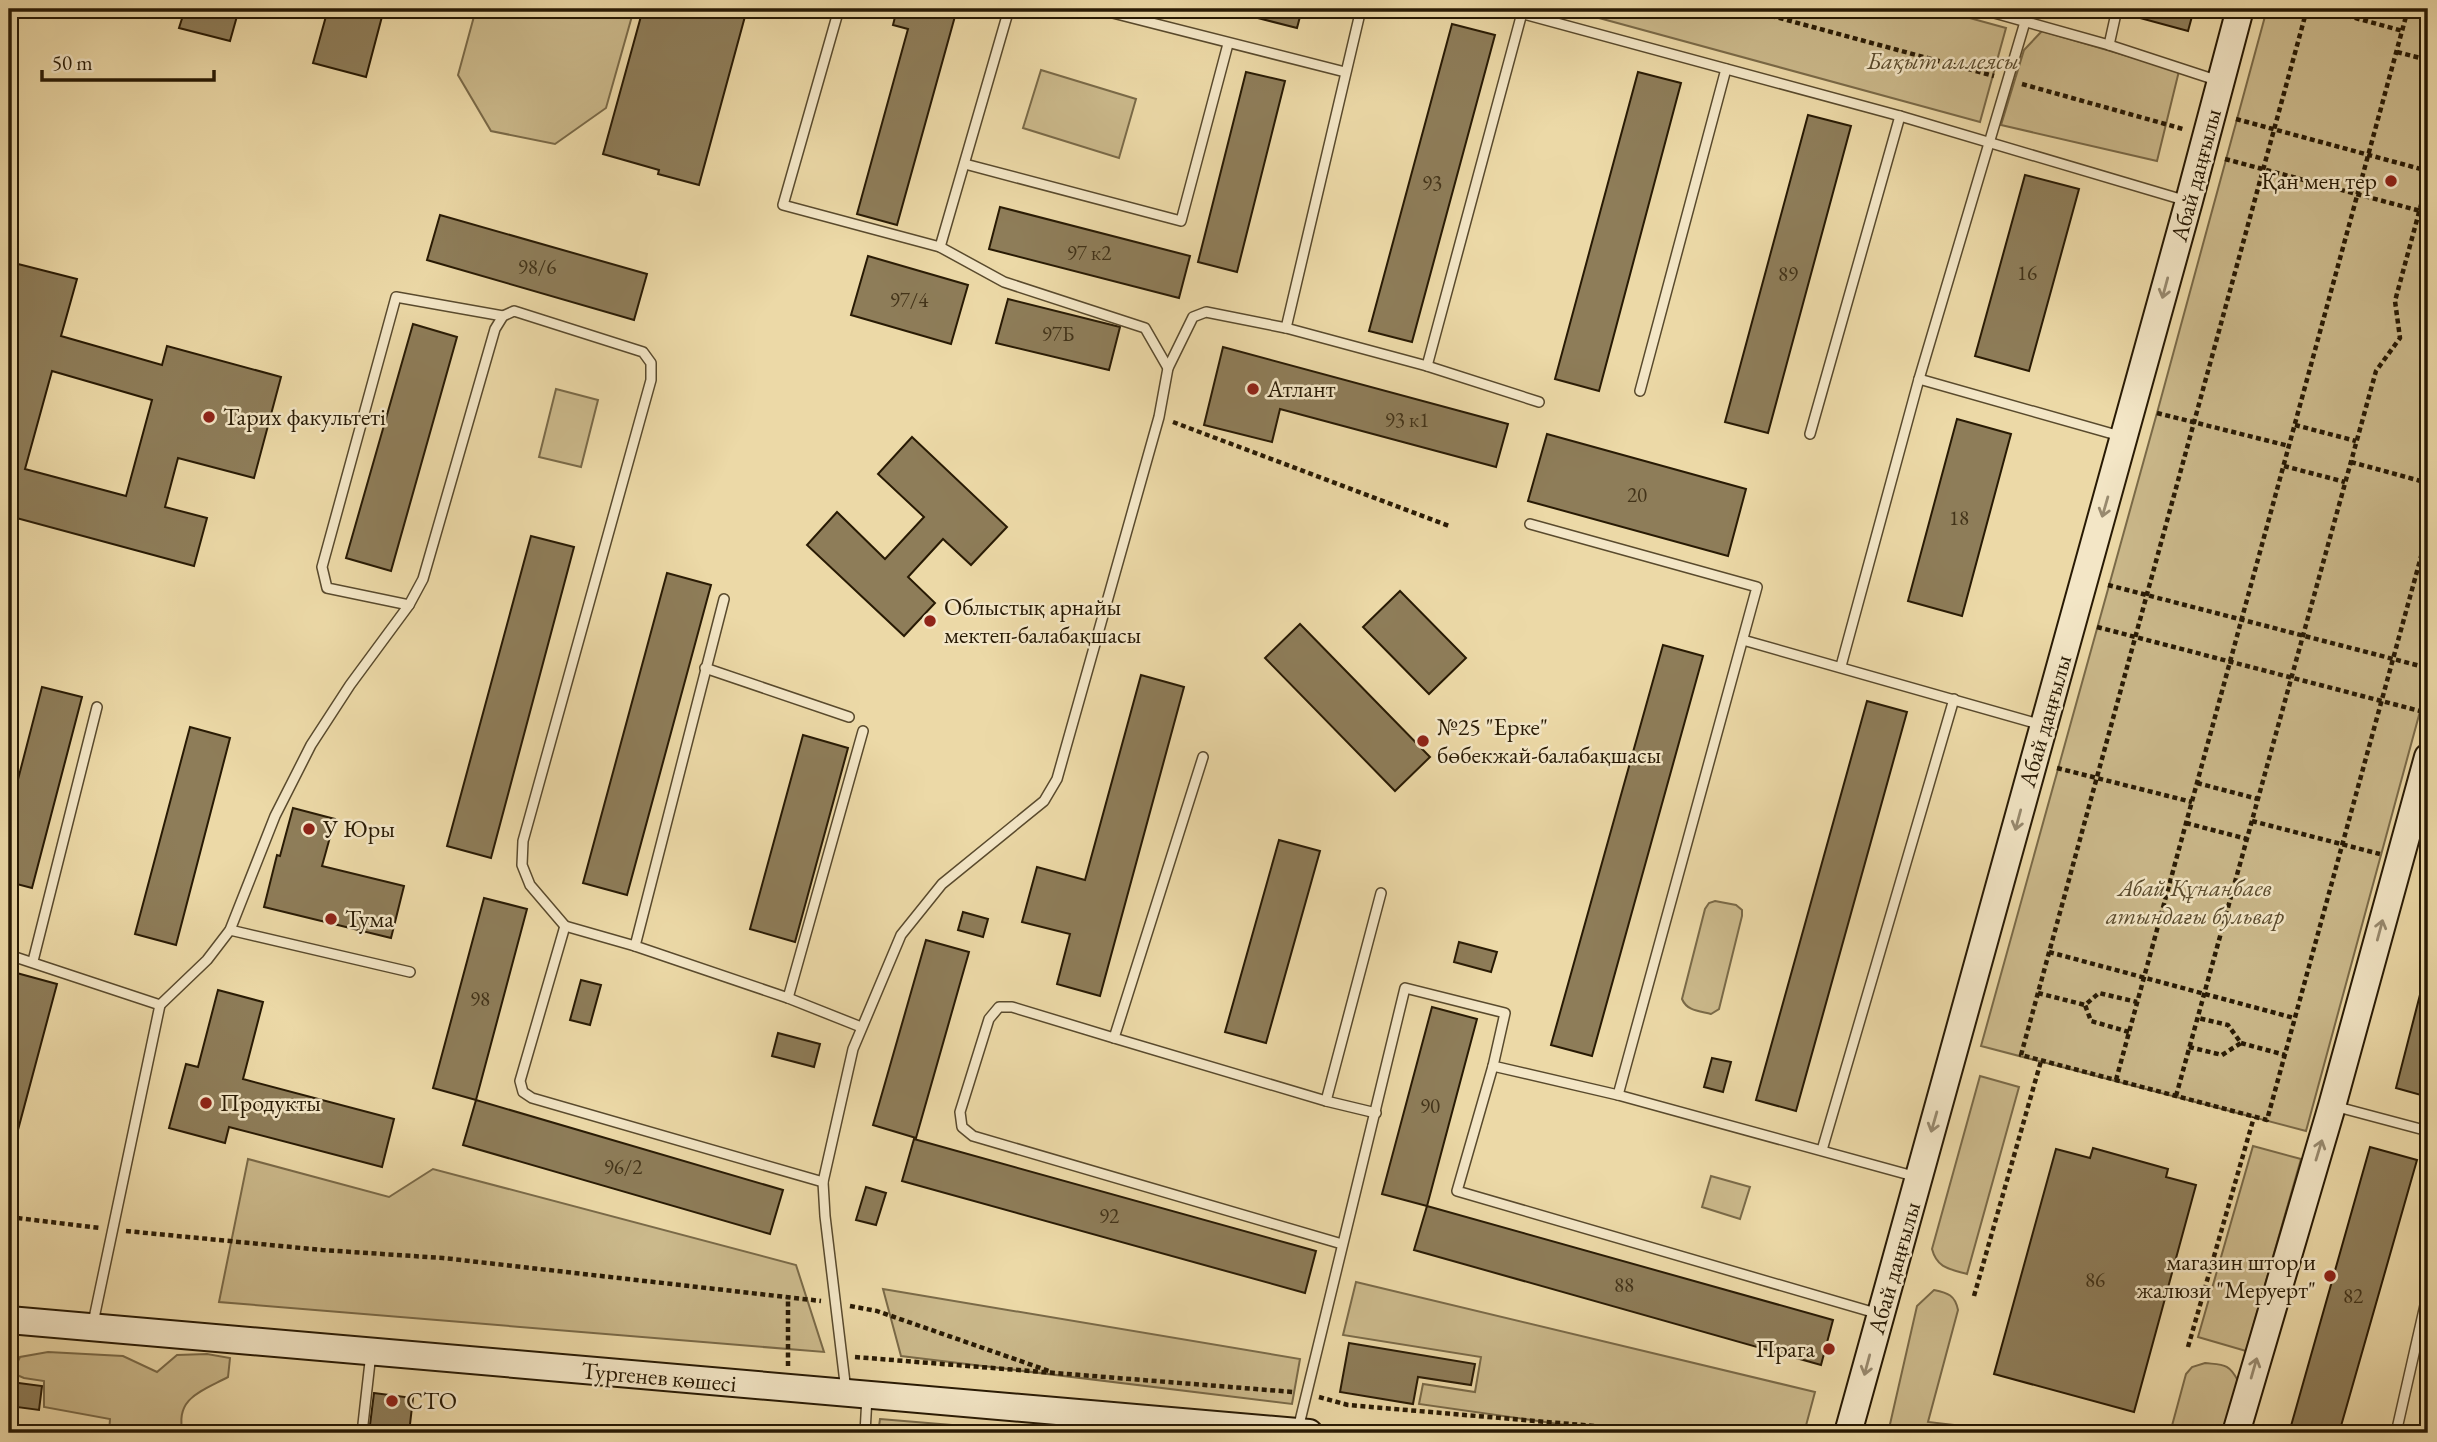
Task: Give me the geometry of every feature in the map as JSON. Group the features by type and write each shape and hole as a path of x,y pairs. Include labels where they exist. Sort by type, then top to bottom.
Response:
{"main road":[{"name":"Абай даңғылы","path":"1848,1433 2241,9"},
{"path":"2236,1433 2423,798 2428,757"},
{"name":"Тургенев көшесі","path":"9,1320 786,1388 1113,1421 1303,1433"}],"lane":[{"path":"839,9 783,205 940,247 1004,282 1145,328 1168,368"},
{"path":"940,247 1009,9"},
{"path":"1097,9 1345,72"},
{"path":"1286,328 1361,9"},
{"path":"1505,9 1900,116 2189,201"},
{"path":"1980,9 2109,44 2220,81"},
{"path":"2109,44 2117,9"},
{"path":"1427,366 1522,13"},
{"path":"1841,666 1919,379 2025,22"},
{"path":"965,164 1181,221 1228,44"},
{"path":"1640,391 1726,69"},
{"path":"1810,435 1900,116"},
{"path":"409,605 327,588 322,568 396,297 503,316 514,312 643,352 651,363 651,380 523,841 522,865 530,885 565,926 635,946 788,998 861,1027"},
{"path":"865,1433 857,1395 842,1356 823,1182 853,1049 901,935 942,884 1044,801 1057,779 1159,417 1168,368 1193,317 1206,312 1286,328 1427,366 1539,402"},
{"path":"92,1327 160,1005 207,960 230,930 275,816 311,745 350,685 409,605 423,579 495,329 503,316"},
{"path":"1919,379 2124,437"},
{"path":"1530,524 1756,587 1618,1095"},
{"path":"635,946 724,598"},
{"path":"1742,640 1841,666 2044,726"},
{"path":"705,668 849,717"},
{"path":"1822,1150 1954,699"},
{"path":"33,961 97,707"},
{"path":"788,998 863,731"},
{"path":"1114,1038 1203,757"},
{"path":"1326,1101 1381,893"},
{"path":"565,926 520,1081 523,1092 532,1098 823,1182"},
{"path":"230,930 410,972"},
{"path":"9,955 160,1005"},
{"path":"1303,1433 1307,1394 1405,988 1505,1013 1493,1066 1457,1191 1881,1315"},
{"path":"1342,1244 973,1136 962,1127 960,1112 963,1100 989,1018 999,1007 1012,1007 1326,1101 1376,1113"},
{"path":"1493,1066 1618,1095 1919,1178"},
{"path":"2332,1106 2428,1131"},
{"path":"2396,1433 2428,1292"},
{"path":"363,1424 371,1352"}],"path":[{"path":"1746,9 2183,129"},
{"path":"2307,9 2021,1055 2267,1120 2428,531"},
{"path":"2322,9 2403,31"},
{"path":"2116,1080 2408,9 2428,14"},
{"path":"2397,52 2428,60"},
{"path":"2236,119 2428,171"},
{"path":"2225,159 2428,213"},
{"path":"2176,1096 2375,371 2400,338 2395,301 2428,179"},
{"path":"2157,413 2289,446"},
{"path":"1159,417 1449,526"},
{"path":"2295,425 2356,441"},
{"path":"2351,462 2428,483"},
{"path":"2284,466 2345,482"},
{"path":"2108,585 2428,668"},
{"path":"2097,627 2420,711"},
{"path":"2057,768 2192,802"},
{"path":"2197,783 2258,799"},
{"path":"2252,821 2381,855"},
{"path":"2186,824 2247,839"},
{"path":"2049,952 2294,1018"},
{"path":"2038,993 2085,1005"},
{"path":"2085,1005 2099,993 2137,1002"},
{"path":"2085,1005 2091,1021 2129,1032"},
{"path":"2198,1018 2228,1025 2241,1043 2285,1055"},
{"path":"2189,1047 2222,1055 2241,1043"},
{"path":"1974,1296 2041,1061"},
{"path":"2188,1347 2254,1117"},
{"path":"9,1217 322,1251 443,1258 835,1303 877,1311 1049,1371"},
{"path":"786,1388 788,1297"},
{"path":"842,1356 1307,1394 1348,1405 1676,1433"}],"green space":[{"path":"476,9 634,9 606,108 555,144 491,131 458,75"},
{"name":"Бақыт аллеясы","path":"1566,9 1937,9 2006,28 1980,122"},
{"name":"Абай Құнанбаев атындағы бульвар","path":"2267,9 2428,9 2428,682 2306,1131 1981,1046"},
{"name":"Бақыт аллеясы","path":"2042,31 2179,71 2157,161 2001,125 2024,50"},
{"path":"1041,70 1136,99 1119,158 1023,128"},
{"path":"556,389 598,400 581,467 539,457"},
{"path":"1715,901 1736,905 1742,910 1742,916 1719,1009 1711,1014 1690,1008 1682,999 1705,909 1709,903"},
{"path":"1980,1076 2019,1087 1967,1274 1941,1264 1932,1249"},
{"path":"2253,1146 2301,1159 2246,1351 2198,1337"},
{"path":"248,1159 389,1197 433,1169 796,1265 824,1352 219,1302"},
{"path":"1711,1176 1750,1187 1740,1219 1702,1207"},
{"path":"1356,1282 1815,1392 1804,1433 1621,1433 1419,1404 1423,1384 1475,1392 1481,1357 1343,1335"},
{"path":"883,1289 1300,1359 1292,1404 901,1356"},
{"path":"1934,1290 1950,1296 1958,1310 1928,1422 2024,1433 1888,1433 1917,1306"},
{"path":"48,1352 123,1356 157,1372 177,1355 207,1354 230,1358 228,1377 192,1397 186,1404 181,1421 183,1433 109,1433 110,1419 44,1407 44,1381 12,1373 20,1357"},
{"path":"2205,1363 2225,1366 2238,1381 2223,1433 2170,1433 2186,1374 2192,1367"},
{"path":"880,1419 1047,1433 878,1433"}],"building":[{"path":"185,9 239,9 230,41 179,28"},
{"path":"328,9 384,9 366,77 313,63"},
{"path":"643,9 747,9 699,185 658,174 659,170 603,154"},
{"path":"897,9 957,9 897,225 857,214 908,29 893,25"},
{"path":"1247,9 1302,9 1297,28 1246,15"},
{"path":"2130,9 2194,9 2188,31 2129,15"},
{"path":"1452,24 1495,35 1412,342 1369,331"},
{"path":"1246,72 1285,81 1237,272 1198,262"},
{"path":"1638,72 1681,83 1599,391 1555,379"},
{"path":"1808,115 1851,126 1768,433 1725,422"},
{"path":"2025,175 2079,189 2029,371 1975,356"},
{"path":"1000,207 1190,256 1179,298 989,249"},
{"path":"440,215 647,274 634,320 427,260"},
{"path":"868,256 968,285 951,344 851,315"},
{"name":"Тарих факультеті","path":"18,264 77,279 61,336 162,365 167,346 281,377 254,478 178,458 165,507 207,518 194,566 9,516 9,299","holes":["52,371 152,400 126,496 25,469"]},
{"path":"1008,299 1120,327 1109,370 996,343"},
{"path":"413,324 457,337 391,571 346,558"},
{"path":"1223,347 1508,424 1496,467 1280,409 1272,442 1204,425"},
{"path":"1957,419 2011,434 1962,616 1908,601"},
{"path":"1547,434 1746,489 1728,556 1528,501"},
{"path":"912,437 1007,527 971,565 943,539 908,577 935,603 904,636 807,545 837,512 885,559 924,517 878,474"},
{"path":"531,536 574,547 491,858 447,846"},
{"path":"667,573 711,585 627,895 583,883"},
{"path":"1400,591 1466,658 1429,694 1363,627"},
{"path":"1300,624 1430,757 1395,791 1265,658"},
{"path":"1663,645 1703,656 1592,1056 1551,1045"},
{"path":"1141,675 1184,687 1100,996 1057,984 1070,934 1022,922 1037,867 1085,880"},
{"path":"42,687 82,697 32,888 9,882 9,814"},
{"path":"1867,701 1907,712 1796,1111 1756,1100"},
{"path":"190,727 230,738 176,945 135,934"},
{"path":"803,735 848,748 795,942 750,929"},
{"path":"293,808 335,819 322,866 404,886 391,938 264,907 277,855 280,856"},
{"path":"1279,840 1320,851 1266,1043 1225,1032"},
{"path":"484,898 527,909 476,1100 433,1088"},
{"path":"963,912 988,919 983,937 958,930"},
{"path":"926,940 969,952 916,1138 873,1125"},
{"path":"1459,942 1497,952 1491,972 1454,962"},
{"path":"13,972 57,984 15,1141 9,1140 9,987"},
{"path":"581,980 601,985 590,1025 570,1020"},
{"path":"2422,987 2428,988 2428,1097 2396,1088"},
{"path":"218,990 263,1002 243,1079 394,1119 382,1167 229,1127 225,1143 169,1128 186,1064 198,1067"},
{"path":"1432,1007 1477,1019 1427,1206 1382,1194"},
{"path":"778,1033 820,1044 814,1067 772,1056"},
{"path":"1712,1058 1731,1062 1723,1092 1704,1087"},
{"path":"476,1100 783,1190 770,1234 463,1145"},
{"path":"914,1139 1316,1251 1305,1293 902,1181"},
{"path":"2370,1147 2417,1160 2339,1433 2289,1433"},
{"path":"2093,1148 2168,1169 2166,1177 2196,1185 2134,1412 1994,1374 2056,1149 2090,1158"},
{"path":"866,1187 886,1193 876,1225 856,1220"},
{"path":"1427,1206 1833,1320 1821,1365 1414,1250"},
{"path":"1349,1343 1475,1364 1471,1385 1418,1377 1413,1404 1340,1392"},
{"path":"11,1382 42,1386 39,1410 9,1406"},
{"path":"374,1393 413,1398 409,1433 369,1433"}],"place":[{"name":"Қан мен тер","path":"2391,181"},
{"name":"Атлант","path":"1253,389"},
{"name":"Тарих факультеті","path":"209,417"},
{"name":"Облыстық арнайы мектеп-балабақшасы","path":"930,621"},
{"name":"№25 \"Ерке\" бөбекжай-балабақшасы","path":"1423,741"},
{"name":"У Юры","path":"309,829"},
{"name":"Тума","path":"331,919"},
{"name":"Продукты","path":"206,1103"},
{"name":"магазин штор и жалюзи \"Меруерт\"","path":"2330,1276"},
{"name":"Прага","path":"1829,1349"},
{"name":"СТО","path":"392,1401"}]}
